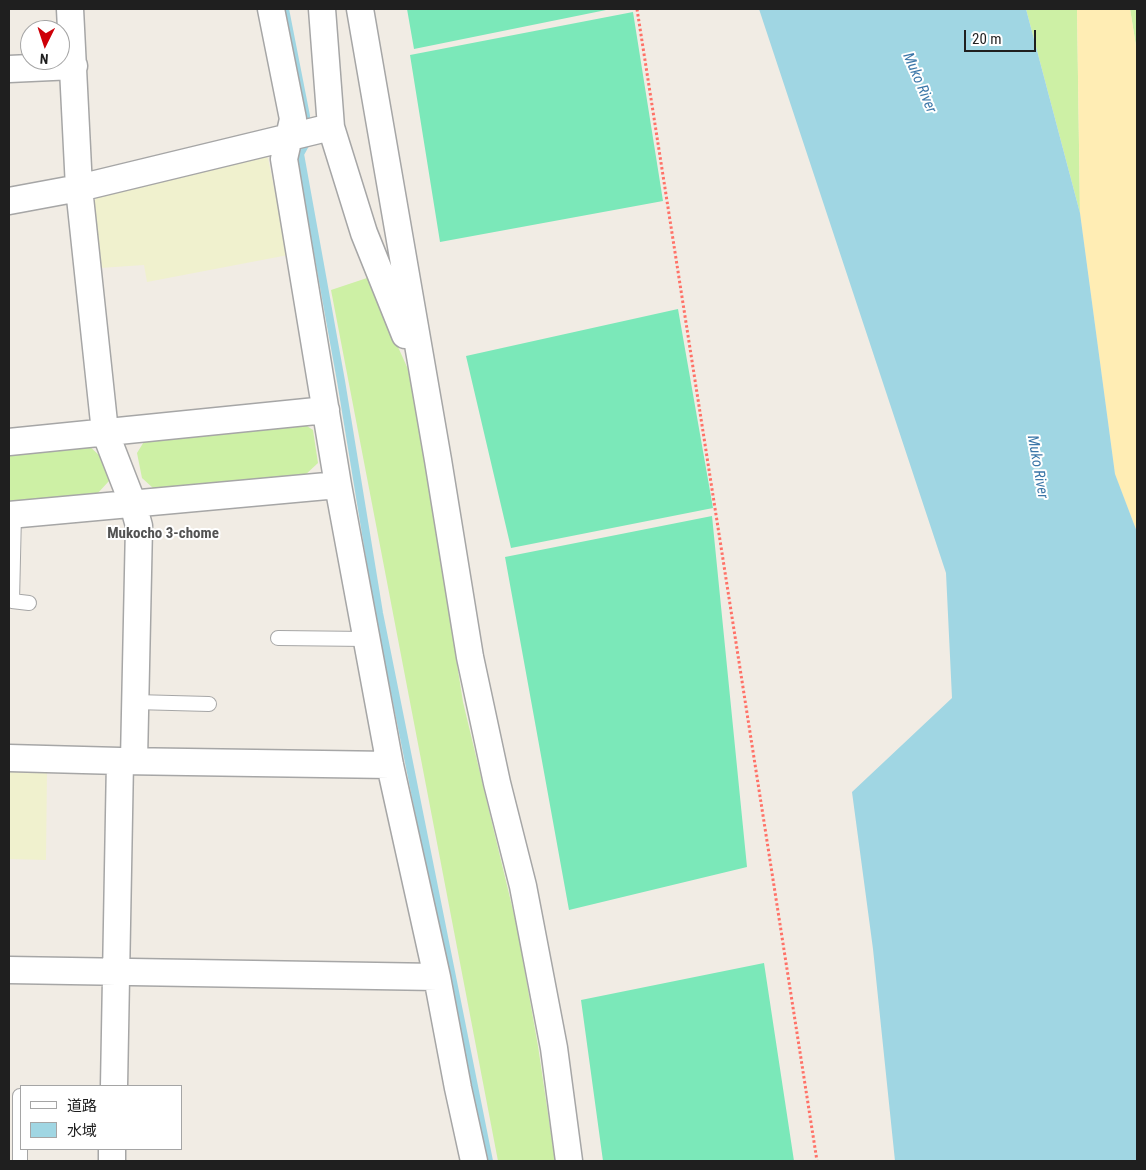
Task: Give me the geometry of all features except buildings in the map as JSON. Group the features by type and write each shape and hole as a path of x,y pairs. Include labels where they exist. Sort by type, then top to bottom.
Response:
{"street":[{"path":"70,9 79,188 105,432 133,504 139,526 135,702 127,760 117,972 114,1085"},
{"path":"271,9 293,119 284,159 338,485 390,765 437,977 474,1161"},
{"path":"322,9 331,127 364,233 409,344 423,373"},
{"path":"360,9 470,657 497,783 523,886 554,1048 569,1161"},
{"path":"9,69 74,66"},
{"path":"9,202 79,188 331,127"},
{"path":"9,442 326,410"},
{"path":"11,514 338,485"},
{"path":"9,758 390,765"},
{"path":"9,970 437,977"}],"lane":[{"path":"11,514 12,601 29,602"},
{"path":"278,638 367,639"},
{"path":"135,702 209,704"},
{"path":"20,1096 20,1161"}],"path":[{"path":"637,9 817,1161"}],"green space":[{"path":"407,9 611,9 414,49"},
{"path":"1026,9 1077,9 1080,213"},
{"path":"1130,9 1137,9 1137,52"},
{"path":"633,12 663,201 440,242 410,55"},
{"path":"260,154 268,158 288,255 147,282 144,265 100,268 92,204 102,191"},
{"path":"367,278 412,378 463,702 517,927 538,1046 555,1161 498,1161 331,290"},
{"path":"678,309 713,508 511,548 466,356"},
{"path":"301,422 313,430 318,463 304,476 153,488 142,478 137,453 145,440"},
{"path":"87,444 100,456 109,481 97,494 9,501 9,453"},
{"path":"712,516 747,867 569,910 505,557"},
{"path":"9,769 47,770 46,860 9,859"},
{"path":"764,963 794,1161 603,1161 581,1000"}],"sand":[{"path":"1077,9 1130,9 1137,52 1137,532 1115,475 1080,214"}],"water":[{"name":"Muko River","path":"759,9 1026,9 1080,213 1115,474 1137,532 1137,1161 895,1161 873,949 852,792 952,698 946,573"}],"waterway":[{"path":"285,9 306,116"},
{"path":"306,143 300,154 341,381 379,613 489,1161"}],"district":[{"name":"Mukocho 3-chome","path":"163,534"}]}
